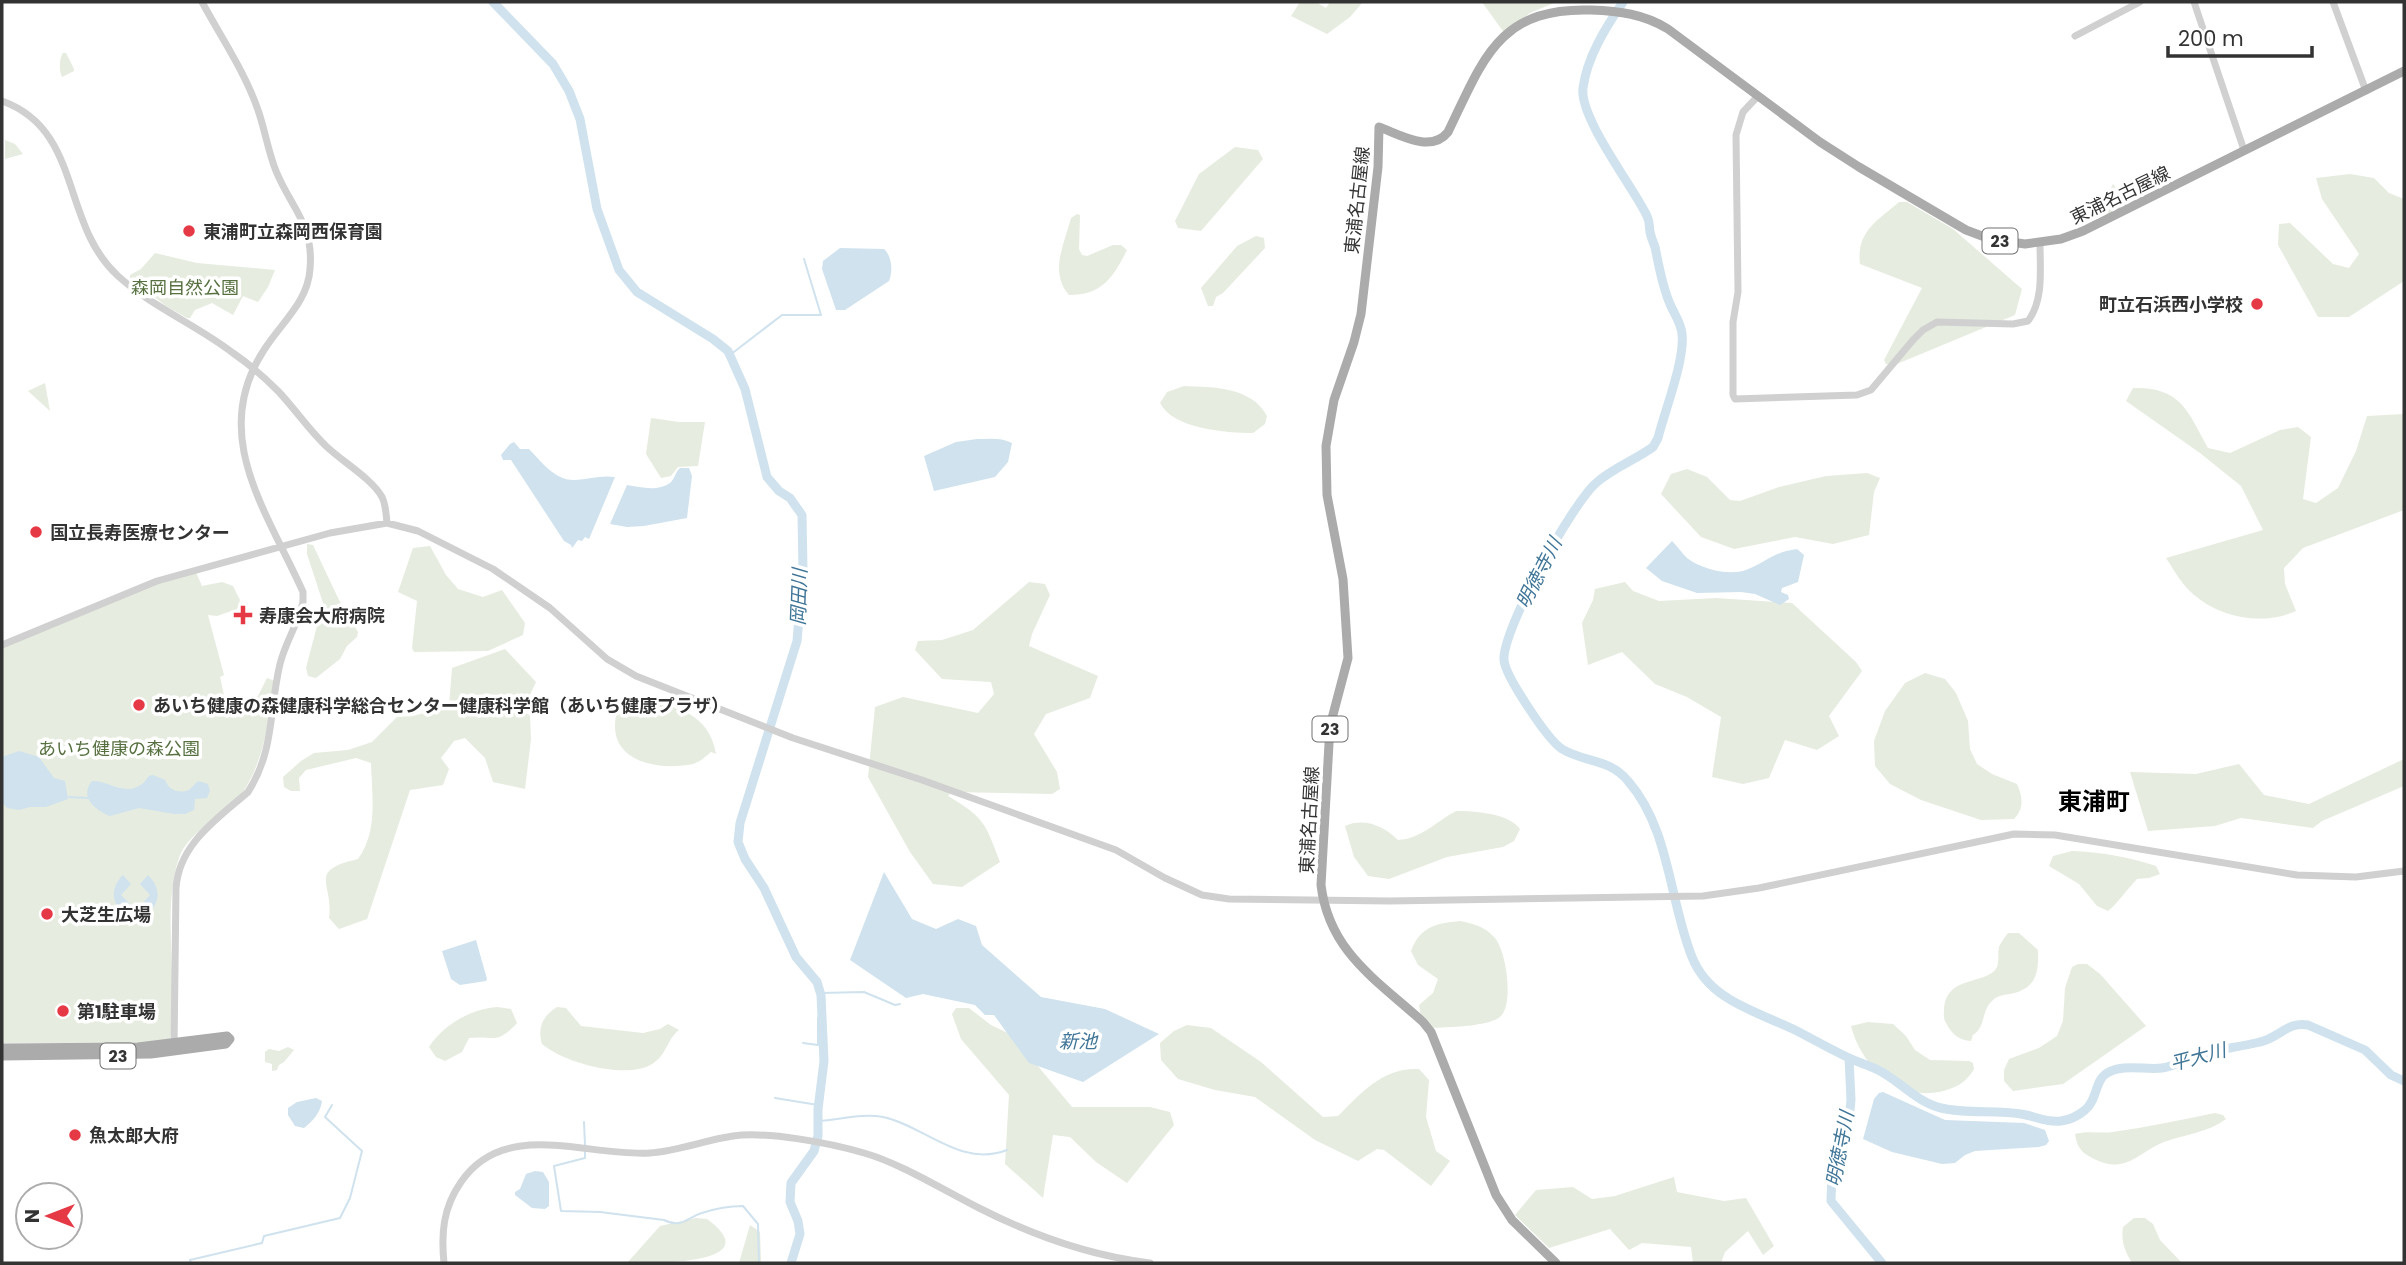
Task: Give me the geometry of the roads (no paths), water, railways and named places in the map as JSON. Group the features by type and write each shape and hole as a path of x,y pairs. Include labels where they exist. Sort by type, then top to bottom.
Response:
{"main road":[{"name":"東浦名古屋線","path":"1556,1263 1518,1227 1496,1195 1431,1032 1345,950 1328,917 1323,900 1330,726 1348,658 1343,579 1327,495 1326,446 1337,389 1361,314 1378,167 1379,127 1422,142 1439,141 1448,132 1484,59 1503,36 1523,22 1545,13 1595,6 1660,24 1859,167 1966,230 2008,243 2040,244 2083,231 2404,71"},
{"name":"23","path":"2,1048 174,1048 226,1044 230,1039 227,1036 174,1048 130,1055 2,1056"}],"street":[{"path":"174,1048 177,875 184,854 197,838 248,792 266,753 280,663 303,602 303,592 257,498 244,460 240,415 253,369 303,297 309,281 310,248 305,225 277,174 258,109 202,2"},
{"path":"2075,36 2140,2"},
{"path":"2194,2 2244,150"},
{"path":"2333,2 2366,91"},
{"path":"1758,96 1743,112 1736,135 1738,292 1733,322 1735,399 1857,395 1871,390 1918,335 1937,323 2002,324 2028,321 2038,302 2040,244"},
{"path":"2,101 32,116 51,137 85,229 100,255 115,273 136,291 214,339 253,369 278,392 323,443 378,492 384,503 387,523"},
{"path":"2,645 158,581 330,533 387,523 418,531 465,553 502,575 551,608 607,659 636,677 776,732 922,780 1116,850 1202,895 1229,899 1390,901 1673,897 1727,893 2014,834 2055,835 2297,875 2356,877 2404,871"},
{"path":"444,1263 443,1224 454,1192 478,1164 508,1148 542,1144 645,1153 676,1150 732,1136 750,1135 775,1136 849,1148 879,1158 979,1208 1050,1238 1100,1254 1150,1263"}],"water":[{"path":"840,248 884,249 891,264 889,281 845,310 836,310 822,269 823,261"},
{"path":"999,439 1012,443 1008,462 995,477 934,491 924,456 956,442"},
{"path":"514,442 520,449 529,449 561,477 575,480 615,477 589,539 585,537 582,541 578,540 572,548 564,541 511,460 503,460 501,455"},
{"path":"680,468 689,468 692,476 687,518 644,526 610,524 627,485 648,488 665,486 672,481"},
{"path":"1672,541 1693,562 1724,572 1746,570 1789,550 1797,549 1804,555 1798,582 1782,588 1781,592 1788,595 1789,599 1780,605 1755,594 1697,593 1662,581 1646,568"},
{"path":"19,751 39,757 54,778 65,781 68,799 46,807 19,810 7,808 2,802 2,757"},
{"path":"153,775 165,780 174,790 189,790 198,781 208,784 210,791 207,798 195,799 194,810 185,814 139,808 110,816 94,807 88,798 88,787 92,781 129,789 136,788"},
{"name":"新池","path":"884,872 912,919 936,929 958,919 976,926 982,945 1041,997 1105,1009 1159,1034 1083,1082 1029,1063 994,1015 985,1015 975,1005 923,994 906,998 850,960"},
{"path":"123,875 131,884 121,895 133,907 125,914 117,906 114,896 116,885"},
{"path":"148,875 158,895 155,905 147,914 139,907 150,895 140,884"},
{"path":"476,940 487,979 460,985 451,979 442,951"},
{"path":"1883,1092 1945,1120 2024,1123 2045,1130 2049,1141 2039,1147 1975,1151 1955,1163 1942,1164 1892,1152 1863,1139 1874,1099"},
{"path":"316,1098 322,1101 316,1116 304,1128 295,1126 288,1115 288,1108 297,1102"},
{"path":"543,1172 549,1182 549,1206 545,1209 532,1208 515,1195 526,1174"}],"waterway":[{"name":"岡田川","path":"493,2 553,64 569,91 580,119 597,209 619,270 637,292 728,351 745,389 767,477 779,491 790,498 802,515 803,571 797,641 740,823 738,842 745,859 764,888 796,957 817,982 821,995 824,1061 818,1109 818,1136 814,1151 791,1183 790,1202 800,1234 791,1263"},
{"name":"明徳寺川","path":"1623,2 1593,54 1585,76 1584,101 1598,134 1648,218 1665,290 1681,330 1680,357 1674,385 1653,447 1596,483 1571,515 1526,596 1506,645 1504,660 1519,693 1556,743 1571,753 1613,768 1628,781 1642,800 1661,843 1684,935 1700,972 1721,994 1749,1010 1878,1070 1932,1105 1951,1110 2011,1113 2050,1121 2064,1120 2076,1116 2089,1106 2101,1079 2109,1072 2128,1068 2167,1067 2200,1054 2267,1040 2301,1024 2365,1050 2391,1075 2404,1081"},
{"path":"730,355 782,315 821,315 804,259"},
{"path":"69,797 88,798"},
{"path":"821,993 864,992 895,1005 900,1004"},
{"path":"803,1043 818,1045 818,1018 824,1018"},
{"name":"明徳寺川","path":"1849,1058 1849,1121 1842,1150 1832,1173 1831,1201 1882,1263"},
{"path":"775,1098 818,1105"},
{"path":"191,1263 190,1260 262,1243 264,1236 340,1218 350,1198 362,1151 325,1117 332,1105"},
{"path":"818,1121 859,1116 883,1117 958,1150 974,1154 1007,1150"},
{"path":"584,1122 585,1145"},
{"path":"585,1151 585,1158 554,1166 561,1211 600,1212 676,1223 712,1210 743,1206 758,1224 759,1263"}],"place":[{"name":"東浦町立森岡西保育園","path":"189,231"},
{"name":"町立石浜西小学校","path":"2257,304"},
{"name":"国立長寿医療センター","path":"36,532"},
{"name":"寿康会大府病院","path":"243,615"},
{"name":"あいち健康の森健康科学総合センター健康科学館（あいち健康プラザ）","path":"139,705"},
{"name":"大芝生広場","path":"47,914"},
{"name":"第1駐車場","path":"63,1011"},
{"name":"魚太郎大府","path":"75,1135"}],"district":[{"name":"東浦町","path":"2094,801"}],"park label":[{"name":"森岡自然公園","path":"185,287"},
{"name":"あいち健康の森公園","path":"119,748"}],"water label":[{"name":"平大川","path":"2198,1057"}]}
